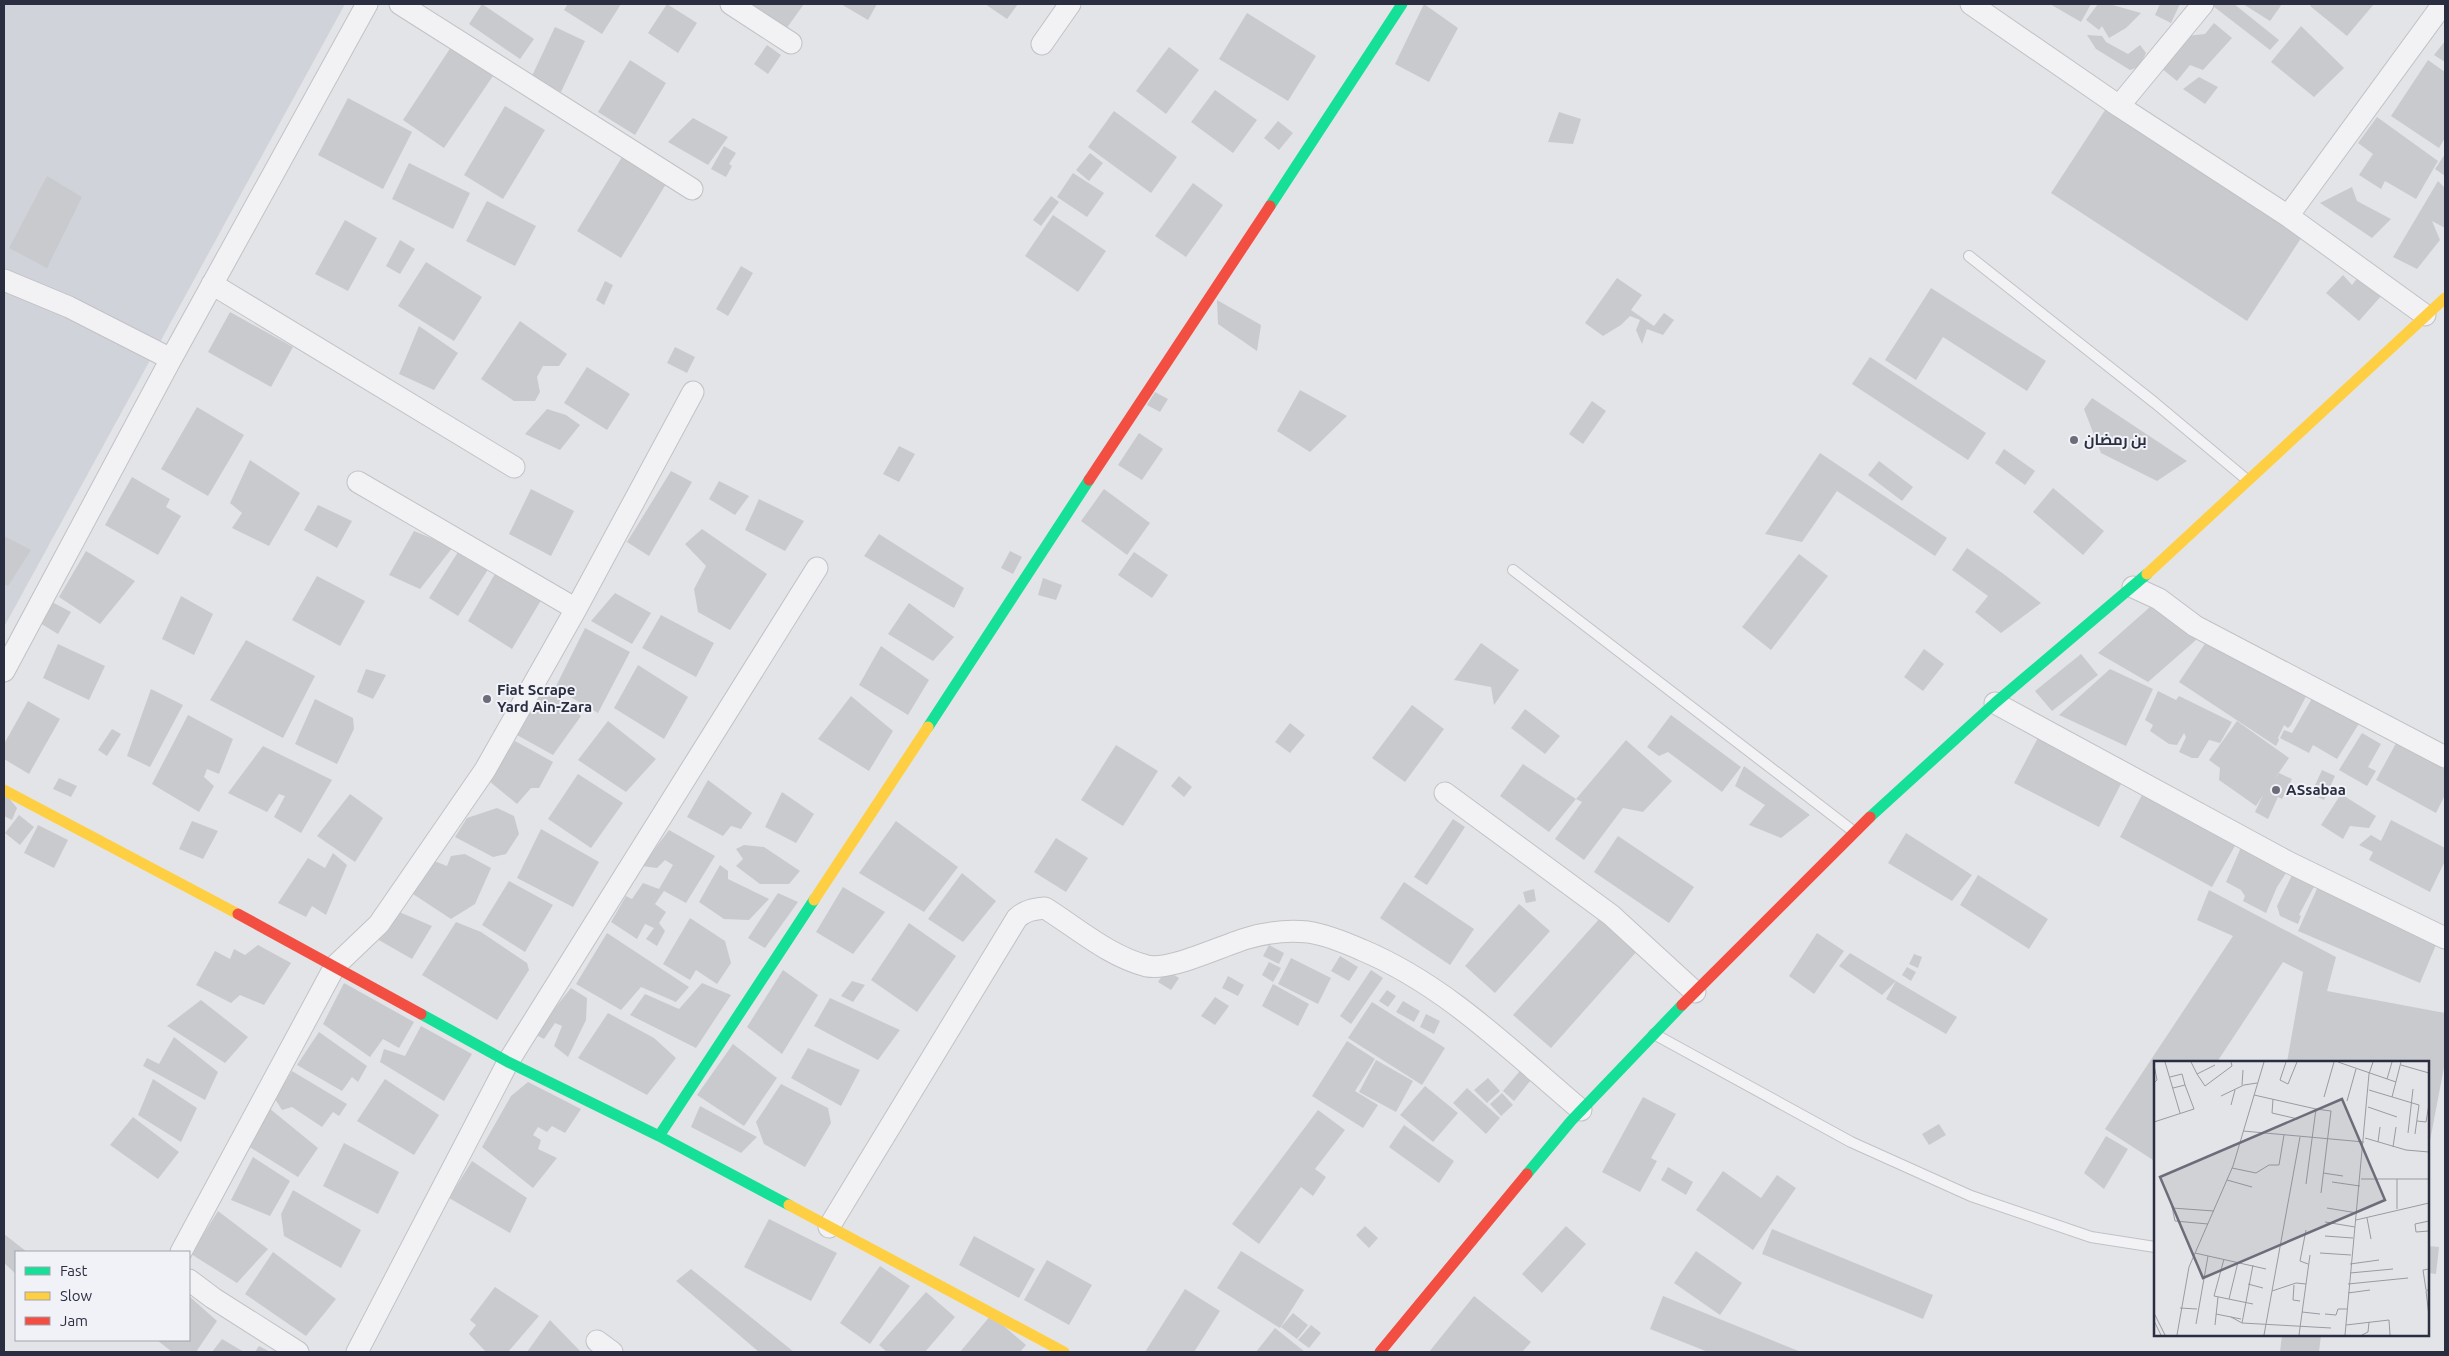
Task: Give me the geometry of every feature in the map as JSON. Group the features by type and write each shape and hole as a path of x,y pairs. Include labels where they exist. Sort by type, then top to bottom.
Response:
{"street":[{"path":"4,671 170,359 367,4"},
{"path":"400,4 692,189"},
{"path":"731,4 791,43"},
{"path":"1042,44 1070,4"},
{"path":"659,1136 1402,4"},
{"path":"2119,106 2203,4"},
{"path":"2288,216 2443,4"},
{"path":"1976,5 2119,106 2288,216 2425,315"},
{"path":"4,280 69,307 170,359"},
{"path":"212,284 514,467"},
{"path":"1380,1352 1581,1110 1654,1033 1854,832 1995,703 2133,587 2445,298"},
{"path":"182,1251 335,966 379,924 485,770 576,609 693,392"},
{"path":"358,482 576,609"},
{"path":"357,1352 508,1062 817,568"},
{"path":"2133,587 2159,599 2195,626 2445,757"},
{"path":"1995,703 2288,862 2445,938"},
{"path":"4,790 335,966 508,1062 659,1136 1064,1352"},
{"path":"1445,793 1611,915 1695,992"},
{"path":"829,1227 1017,918 1024,912 1034,909 1045,908 1121,957 1148,966 1177,962 1248,938 1280,930 1309,932 1336,938 1388,960 1444,994 1581,1110"},
{"path":"190,1281 213,1298 298,1352"}],"lane":[{"path":"1969,256 2155,403 2247,480"},
{"path":"1513,570 1854,832"},
{"path":"1654,1033 1851,1142 1971,1196 2091,1237 2154,1247"}],"shaded area":[{"path":"4,4 345,4 4,627"}],"building":[{"path":"482,4 534,39 520,59 469,24"},
{"path":"568,4 621,4 602,34 564,10"},
{"path":"667,4 697,23 678,53 648,33"},
{"path":"751,4 804,4 786,29"},
{"path":"841,4 877,4 868,20"},
{"path":"985,4 1018,4 1007,19"},
{"path":"1424,4 1458,28 1429,82 1395,64"},
{"path":"2050,4 2091,4 2081,22"},
{"path":"2098,4 2109,4 2141,13 2126,28 2109,38 2102,26 2099,30 2086,20"},
{"path":"2160,4 2180,4 2171,23 2155,15"},
{"path":"2214,4 2234,4 2279,40 2270,50 2213,6"},
{"path":"2243,4 2282,4 2270,21"},
{"path":"2312,4 2374,4 2347,36 2310,6"},
{"path":"1247,13 1316,56 1288,101 1219,59"},
{"path":"2214,23 2232,38 2203,70 2190,65 2177,81 2161,68 2186,36 2205,34"},
{"path":"2301,26 2344,68 2314,97 2271,62"},
{"path":"555,27 585,41 561,92 531,78"},
{"path":"2087,35 2102,36 2106,42 2128,54 2140,45 2146,53 2139,67 2130,70 2096,49"},
{"path":"2445,41 2445,62 2434,55"},
{"path":"453,44 495,73 444,148 403,120"},
{"path":"767,45 781,55 768,74 754,64"},
{"path":"1169,47 1199,70 1166,114 1136,91"},
{"path":"630,60 666,83 635,135 598,112"},
{"path":"2428,60 2445,72 2445,138 2439,148 2391,116"},
{"path":"2199,77 2218,87 2205,104 2183,89"},
{"path":"1215,90 1257,120 1233,153 1191,122"},
{"path":"348,98 412,132 383,189 318,155"},
{"path":"2111,101 2307,229 2247,321 2051,193"},
{"path":"505,106 545,130 503,199 464,175"},
{"path":"1114,111 1177,157 1151,193 1088,147"},
{"path":"1559,112 1581,119 1573,144 1548,142"},
{"path":"2377,117 2438,161 2416,199 2385,181 2381,189 2359,175 2373,154 2358,143"},
{"path":"693,118 728,137 708,165 668,142"},
{"path":"1278,121 1293,133 1279,150 1264,138"},
{"path":"724,146 736,153 729,164 732,166 726,177 711,169"},
{"path":"1090,153 1103,163 1089,181 1076,170"},
{"path":"2445,154 2445,176 2435,169"},
{"path":"622,157 666,184 621,258 577,231"},
{"path":"409,163 470,193 453,229 392,199"},
{"path":"1073,173 1104,193 1087,217 1057,197"},
{"path":"47,176 82,197 47,268 9,248"},
{"path":"2438,181 2445,188 2445,228 2432,221 2440,240 2417,269 2393,257"},
{"path":"1193,183 1223,205 1186,257 1155,236"},
{"path":"2352,187 2357,201 2391,219 2372,238 2320,203"},
{"path":"1051,196 1059,202 1041,226 1033,220"},
{"path":"487,201 536,226 515,266 466,241"},
{"path":"1053,215 1106,251 1078,292 1025,256"},
{"path":"345,220 377,238 348,291 315,274"},
{"path":"400,240 415,249 400,274 386,266"},
{"path":"426,262 482,297 454,341 398,306"},
{"path":"741,266 753,273 728,316 716,309"},
{"path":"2363,271 2382,295 2359,321 2326,293 2343,275 2352,285"},
{"path":"1617,278 1642,295 1631,310 1654,326 1664,313 1674,320 1663,335 1647,329 1642,344 1636,330 1640,320 1630,316 1621,325 1603,336 1585,323"},
{"path":"605,281 613,285 604,305 596,300"},
{"path":"1931,288 2046,361 2027,391 1943,337 1916,380 1885,360"},
{"path":"1217,300 1261,325 1257,351 1218,324"},
{"path":"230,312 293,347 271,387 208,352"},
{"path":"520,321 567,354 559,366 543,366 537,377 540,392 535,401 514,401 481,379"},
{"path":"419,326 458,353 434,390 399,374"},
{"path":"675,347 695,357 687,373 667,363"},
{"path":"1870,357 1986,433 1968,460 1852,384"},
{"path":"587,367 630,394 607,430 564,403"},
{"path":"1300,390 1347,416 1310,452 1277,431"},
{"path":"1155,392 1168,399 1160,412 1147,405"},
{"path":"2092,398 2187,461 2157,481 2101,453 2084,409"},
{"path":"1592,401 1606,411 1583,444 1569,434"},
{"path":"197,407 244,435 208,496 161,469"},
{"path":"547,409 566,415 580,425 560,450 525,434"},
{"path":"1139,433 1163,449 1142,480 1118,465"},
{"path":"899,446 915,454 899,482 883,474"},
{"path":"2004,449 2035,471 2025,485 1995,463"},
{"path":"1820,453 1947,538 1935,556 1837,491 1802,542 1765,534"},
{"path":"250,460 300,493 269,546 232,528 242,513 230,503"},
{"path":"1879,461 1913,487 1902,501 1868,475"},
{"path":"671,471 692,482 649,556 627,542"},
{"path":"132,477 170,499 166,507 181,516 158,555 105,525"},
{"path":"719,481 749,496 735,515 709,499"},
{"path":"2053,488 2104,531 2083,555 2033,512"},
{"path":"531,489 574,511 551,556 509,534"},
{"path":"1104,489 1150,523 1127,555 1081,521"},
{"path":"759,499 804,521 785,551 745,530"},
{"path":"318,505 352,521 337,548 304,530"},
{"path":"702,529 767,574 730,630 698,612 694,589 706,566 685,544"},
{"path":"414,531 453,547 420,589 389,575"},
{"path":"879,534 964,588 954,608 864,556"},
{"path":"4,536 31,550 8,586 4,584"},
{"path":"1967,548 2041,603 2001,633 1975,612 1988,596 1952,570"},
{"path":"86,551 135,581 100,624 59,597"},
{"path":"1010,551 1022,557 1013,574 1001,568"},
{"path":"458,552 489,568 458,616 429,598"},
{"path":"1134,552 1168,575 1152,598 1118,575"},
{"path":"1799,554 1828,576 1771,650 1742,627"},
{"path":"496,572 543,597 512,649 468,621"},
{"path":"317,576 365,601 340,646 292,620"},
{"path":"1043,578 1062,585 1056,600 1038,595"},
{"path":"615,593 651,613 632,644 591,621"},
{"path":"181,596 213,614 194,655 162,639"},
{"path":"2159,599 2196,640 2148,682 2098,653"},
{"path":"52,602 71,612 58,634 40,623"},
{"path":"909,603 954,637 933,661 888,634"},
{"path":"661,615 714,643 696,677 642,648"},
{"path":"2217,626 2310,689 2291,725 2288,728 2284,725 2276,746 2179,682"},
{"path":"585,628 630,652 598,713 555,688"},
{"path":"246,640 315,676 283,738 210,700"},
{"path":"1481,643 1519,670 1494,705 1491,687 1454,680"},
{"path":"58,644 105,666 89,700 43,678"},
{"path":"881,646 929,680 908,715 859,685"},
{"path":"1924,649 1944,664 1923,691 1904,677"},
{"path":"2081,654 2098,675 2052,711 2035,691"},
{"path":"638,665 688,697 664,739 614,708"},
{"path":"366,669 386,675 373,699 357,692"},
{"path":"2110,669 2153,689 2126,746 2059,715"},
{"path":"544,687 581,716 553,755 517,735"},
{"path":"151,689 183,705 150,767 127,756"},
{"path":"2158,691 2176,700 2179,696 2232,722 2220,743 2209,740 2198,758 2192,758 2179,752 2186,737 2184,733 2177,745 2169,744 2150,731 2153,725 2145,720"},
{"path":"2314,695 2360,722 2337,759 2313,745 2309,753 2280,738 2284,730 2292,733"},
{"path":"851,696 893,731 869,771 818,739"},
{"path":"315,699 353,718 354,729 337,764 295,744"},
{"path":"28,701 60,719 29,774 4,759 4,744"},
{"path":"1412,705 1444,729 1405,782 1372,758"},
{"path":"1525,709 1560,736 1545,754 1511,728"},
{"path":"188,715 233,739 219,774 207,769 204,777 214,786 199,812 152,784"},
{"path":"1671,715 1741,767 1722,792 1668,752 1659,756 1647,747"},
{"path":"608,721 656,759 626,792 578,760"},
{"path":"2237,721 2289,758 2273,781 2279,773 2292,779 2282,799 2278,797 2268,819 2255,812 2263,795 2256,806 2219,780 2220,768 2209,760"},
{"path":"1290,723 1305,735 1290,753 1275,742"},
{"path":"112,729 121,734 107,756 98,750"},
{"path":"2362,733 2381,744 2368,767 2376,771 2367,786 2339,770"},
{"path":"2040,734 2124,778 2099,827 2014,783"},
{"path":"2400,736 2445,760 2445,795 2436,813 2376,780"},
{"path":"1626,740 1672,781 1643,812 1623,808 1584,860 1555,839 1582,802 1576,799"},
{"path":"515,741 553,762 539,788 531,788 517,804 489,781"},
{"path":"1116,745 1158,771 1123,826 1081,800"},
{"path":"263,746 332,780 301,833 274,817 285,796 279,794 267,812 228,793"},
{"path":"1523,764 1576,799 1549,832 1500,796"},
{"path":"1744,766 1810,815 1781,838 1749,825 1765,805 1735,786"},
{"path":"2322,770 2335,776 2324,800 2311,794"},
{"path":"578,774 623,803 591,848 548,819"},
{"path":"1179,776 1192,787 1184,797 1171,786"},
{"path":"59,778 77,786 71,797 53,789"},
{"path":"708,780 752,813 741,829 731,826 723,836 687,817"},
{"path":"4,792 17,808 12,820 4,816"},
{"path":"782,792 814,814 796,843 765,827"},
{"path":"2143,793 2236,844 2212,887 2120,837"},
{"path":"350,794 383,818 355,862 317,836"},
{"path":"2341,794 2376,816 2369,828 2350,826 2343,839 2321,825"},
{"path":"497,808 514,816 519,834 506,854 493,857 455,837 467,818"},
{"path":"19,815 34,827 20,845 5,833"},
{"path":"1453,819 1465,827 1427,885 1414,877"},
{"path":"2391,820 2445,848 2445,861 2430,892 2369,860 2373,852 2359,845 2371,835 2381,841"},
{"path":"192,821 218,831 203,859 179,849"},
{"path":"896,821 958,867 924,912 859,873"},
{"path":"38,825 68,840 54,868 24,853"},
{"path":"541,829 599,862 573,907 517,878"},
{"path":"669,830 715,856 686,903 664,891 655,904 666,912 659,923 665,931 657,946 646,939 654,928 645,924 637,939 611,922 626,896 632,899 643,883 659,889 673,865 665,860 657,868 642,866"},
{"path":"1906,833 1972,875 1952,901 1888,863"},
{"path":"1618,836 1694,887 1669,923 1594,872"},
{"path":"1056,838 1088,858 1066,892 1034,872"},
{"path":"744,845 764,847 800,871 789,884 760,884 736,866 743,859 736,849"},
{"path":"2242,845 2290,867 2277,887 2266,913 2243,901 2245,896 2241,890 2226,882"},
{"path":"333,853 347,865 326,915 312,906 306,917 278,903 308,858 325,868"},
{"path":"465,854 491,868 475,904 451,919 413,894 432,860 447,866 451,856"},
{"path":"720,865 728,871 728,879 769,899 749,920 724,919 699,902"},
{"path":"2294,871 2317,881 2299,915 2301,916 2298,924 2280,916 2277,906"},
{"path":"962,873 996,901 963,942 928,919"},
{"path":"1978,875 2048,919 2029,949 1960,905"},
{"path":"509,881 553,905 525,952 482,925"},
{"path":"1404,882 1474,929 1450,965 1380,918"},
{"path":"2320,882 2441,933 2420,983 2298,931"},
{"path":"843,887 885,912 853,954 816,932"},
{"path":"1534,889 1536,901 1526,903 1523,892"},
{"path":"2209,890 2336,957 2327,991 2445,1013 2445,1062 2429,1146 2429,1061 2287,1061 2303,972 2283,962 2218,1061 2154,1061 2153,1160 2105,1129 2233,936 2197,920"},
{"path":"778,893 798,902 765,948 748,938"},
{"path":"1519,904 1550,931 1495,993 1465,966"},
{"path":"397,911 432,926 412,959 377,939"},
{"path":"1601,917 1638,950 1551,1048 1513,1015"},
{"path":"690,918 725,941 731,963 717,984 696,970 690,980 663,964"},
{"path":"456,922 481,932 527,963 529,970 497,1020 422,975"},
{"path":"909,923 956,956 917,1012 871,980"},
{"path":"607,933 689,987 676,1002 641,987 621,1010 576,984"},
{"path":"1817,933 1844,951 1814,994 1789,976"},
{"path":"258,945 291,963 264,1005 240,995 231,1003 196,985 215,951 230,959 234,949 245,955"},
{"path":"1269,945 1284,953 1279,964 1263,956"},
{"path":"1850,953 1896,981 1882,995 1839,966"},
{"path":"1914,954 1922,957 1918,968 1909,964"},
{"path":"1340,956 1358,967 1349,981 1331,971"},
{"path":"1291,958 1331,978 1318,1004 1278,984"},
{"path":"1269,962 1281,968 1273,982 1262,975"},
{"path":"1907,967 1916,972 1911,981 1902,975"},
{"path":"783,970 818,995 782,1054 747,1027"},
{"path":"1166,970 1179,978 1171,990 1158,982"},
{"path":"1371,970 1383,978 1351,1024 1340,1016"},
{"path":"1228,976 1244,985 1238,996 1222,988"},
{"path":"852,981 865,985 853,1002 841,996"},
{"path":"1896,981 1957,1017 1946,1034 1886,999"},
{"path":"344,983 414,1022 399,1048 383,1039 370,1057 323,1024"},
{"path":"702,983 731,995 696,1048 630,1015 645,994 679,1009"},
{"path":"1273,984 1309,1004 1298,1026 1262,1006"},
{"path":"571,988 587,998 586,1020 568,1057 554,1046 562,1026 555,1023 544,1039 534,1034"},
{"path":"1387,990 1396,996 1388,1007 1379,1001"},
{"path":"1215,997 1229,1006 1215,1025 1201,1016"},
{"path":"830,998 900,1030 878,1060 814,1026"},
{"path":"201,1000 248,1037 225,1063 167,1026"},
{"path":"1403,1001 1420,1011 1414,1022 1396,1012"},
{"path":"1372,1002 1445,1048 1422,1085 1348,1038"},
{"path":"608,1013 654,1038 676,1058 647,1095 578,1058"},
{"path":"1426,1014 1440,1021 1434,1034 1420,1027"},
{"path":"421,1026 472,1054 444,1101 380,1062 384,1049 405,1056"},
{"path":"319,1032 367,1066 358,1082 352,1077 342,1091 297,1065"},
{"path":"174,1037 218,1072 205,1100 143,1066 147,1058 159,1064"},
{"path":"1347,1041 1375,1059 1355,1091 1378,1105 1363,1128 1312,1096"},
{"path":"733,1044 777,1078 744,1126 697,1095"},
{"path":"808,1048 860,1070 841,1106 791,1078"},
{"path":"1376,1060 1413,1081 1396,1112 1359,1092"},
{"path":"1524,1066 1535,1075 1514,1101 1503,1091"},
{"path":"292,1071 347,1104 339,1116 333,1112 322,1127 292,1107 282,1110 275,1099"},
{"path":"1488,1078 1500,1091 1487,1103 1474,1090"},
{"path":"153,1079 197,1108 181,1142 138,1115"},
{"path":"385,1079 439,1115 414,1155 357,1121"},
{"path":"528,1082 581,1109 565,1133 552,1126 547,1132 538,1127 533,1135 541,1140 538,1149 557,1158 533,1188 482,1147 511,1096"},
{"path":"781,1084 828,1108 831,1123 805,1167 764,1144 756,1122"},
{"path":"1425,1086 1458,1113 1433,1142 1400,1115"},
{"path":"1467,1088 1500,1118 1486,1134 1453,1103"},
{"path":"1502,1093 1513,1105 1501,1116 1490,1104"},
{"path":"1643,1097 1676,1114 1651,1158 1657,1161 1640,1192 1602,1172"},
{"path":"700,1106 757,1137 741,1153 691,1127"},
{"path":"269,1108 318,1148 298,1177 248,1146"},
{"path":"1318,1110 1345,1130 1315,1169 1326,1177 1313,1196 1301,1187 1259,1244 1232,1224"},
{"path":"133,1117 179,1152 158,1179 110,1145"},
{"path":"1939,1124 1946,1135 1929,1145 1922,1134"},
{"path":"1404,1125 1454,1161 1439,1183 1389,1147"},
{"path":"2106,1136 2128,1149 2104,1189 2084,1173"},
{"path":"344,1143 399,1172 378,1214 323,1186"},
{"path":"253,1157 290,1181 270,1216 231,1200"},
{"path":"472,1161 527,1198 510,1233 449,1198"},
{"path":"1668,1167 1693,1182 1686,1195 1661,1180"},
{"path":"1723,1171 1761,1198 1777,1175 1796,1188 1753,1250 1696,1210"},
{"path":"293,1190 361,1230 341,1268 284,1236 281,1214"},
{"path":"218,1211 268,1249 237,1283 191,1254"},
{"path":"769,1219 837,1253 811,1301 744,1267"},
{"path":"1365,1226 1378,1238 1369,1248 1356,1235"},
{"path":"1566,1226 1586,1244 1542,1293 1522,1274"},
{"path":"1772,1229 1933,1295 1923,1319 1762,1254"},
{"path":"4,1234 26,1251 15,1251 15,1273 4,1263"},
{"path":"974,1236 1035,1269 1019,1298 959,1265"},
{"path":"2429,1246 2439,1247 2436,1274 2429,1273"},
{"path":"1241,1251 1304,1290 1280,1328 1217,1288"},
{"path":"1696,1251 1742,1283 1720,1315 1674,1283"},
{"path":"273,1252 336,1299 306,1336 245,1294"},
{"path":"1047,1260 1092,1285 1069,1325 1024,1300"},
{"path":"880,1266 910,1286 870,1344 840,1323"},
{"path":"691,1269 794,1352 759,1352 676,1281"},
{"path":"495,1287 539,1316 508,1352 486,1352 469,1334 476,1325 470,1320"},
{"path":"1185,1289 1220,1311 1194,1352 1145,1352"},
{"path":"926,1292 955,1317 925,1352 887,1352 879,1345"},
{"path":"1474,1296 1531,1342 1522,1352 1429,1352"},
{"path":"1663,1296 1801,1352 1708,1352 1650,1329"},
{"path":"190,1297 217,1321 196,1352 172,1352 158,1341 190,1341"},
{"path":"1293,1313 1308,1325 1297,1339 1281,1327"},
{"path":"991,1315 1026,1345 1020,1352 960,1352"},
{"path":"550,1320 581,1352 527,1352"},
{"path":"1311,1325 1321,1333 1309,1348 1298,1340"},
{"path":"1275,1328 1305,1352 1256,1352"},
{"path":"2282,1336 2321,1336 2319,1352 2280,1352"},
{"path":"222,1339 244,1352 212,1352"},
{"path":"259,1346 270,1352 255,1352"}],"traffic: fast":[{"path":"1270,206 1402,4"},
{"path":"928,727 1089,480"},
{"path":"1870,817 1995,703 2147,574"},
{"path":"659,1136 814,900"},
{"path":"1527,1174 1571,1121 1682,1005"},
{"path":"421,1014 508,1062 659,1136 789,1205"}],"traffic: slow":[{"path":"2147,574 2445,298"},
{"path":"814,900 928,727"},
{"path":"4,790 238,914"},
{"path":"789,1205 1064,1352"}],"traffic: jam":[{"path":"1089,480 1270,206"},
{"path":"1682,1005 1870,817"},
{"path":"238,914 421,1014"},
{"path":"1380,1352 1527,1174"}],"place":[{"name":"بن رمضان","path":"2074,440"},
{"name":"Fiat Scrape Yard Ain-Zara","path":"487,699"},
{"name":"ASsabaa","path":"2276,790"}]}
